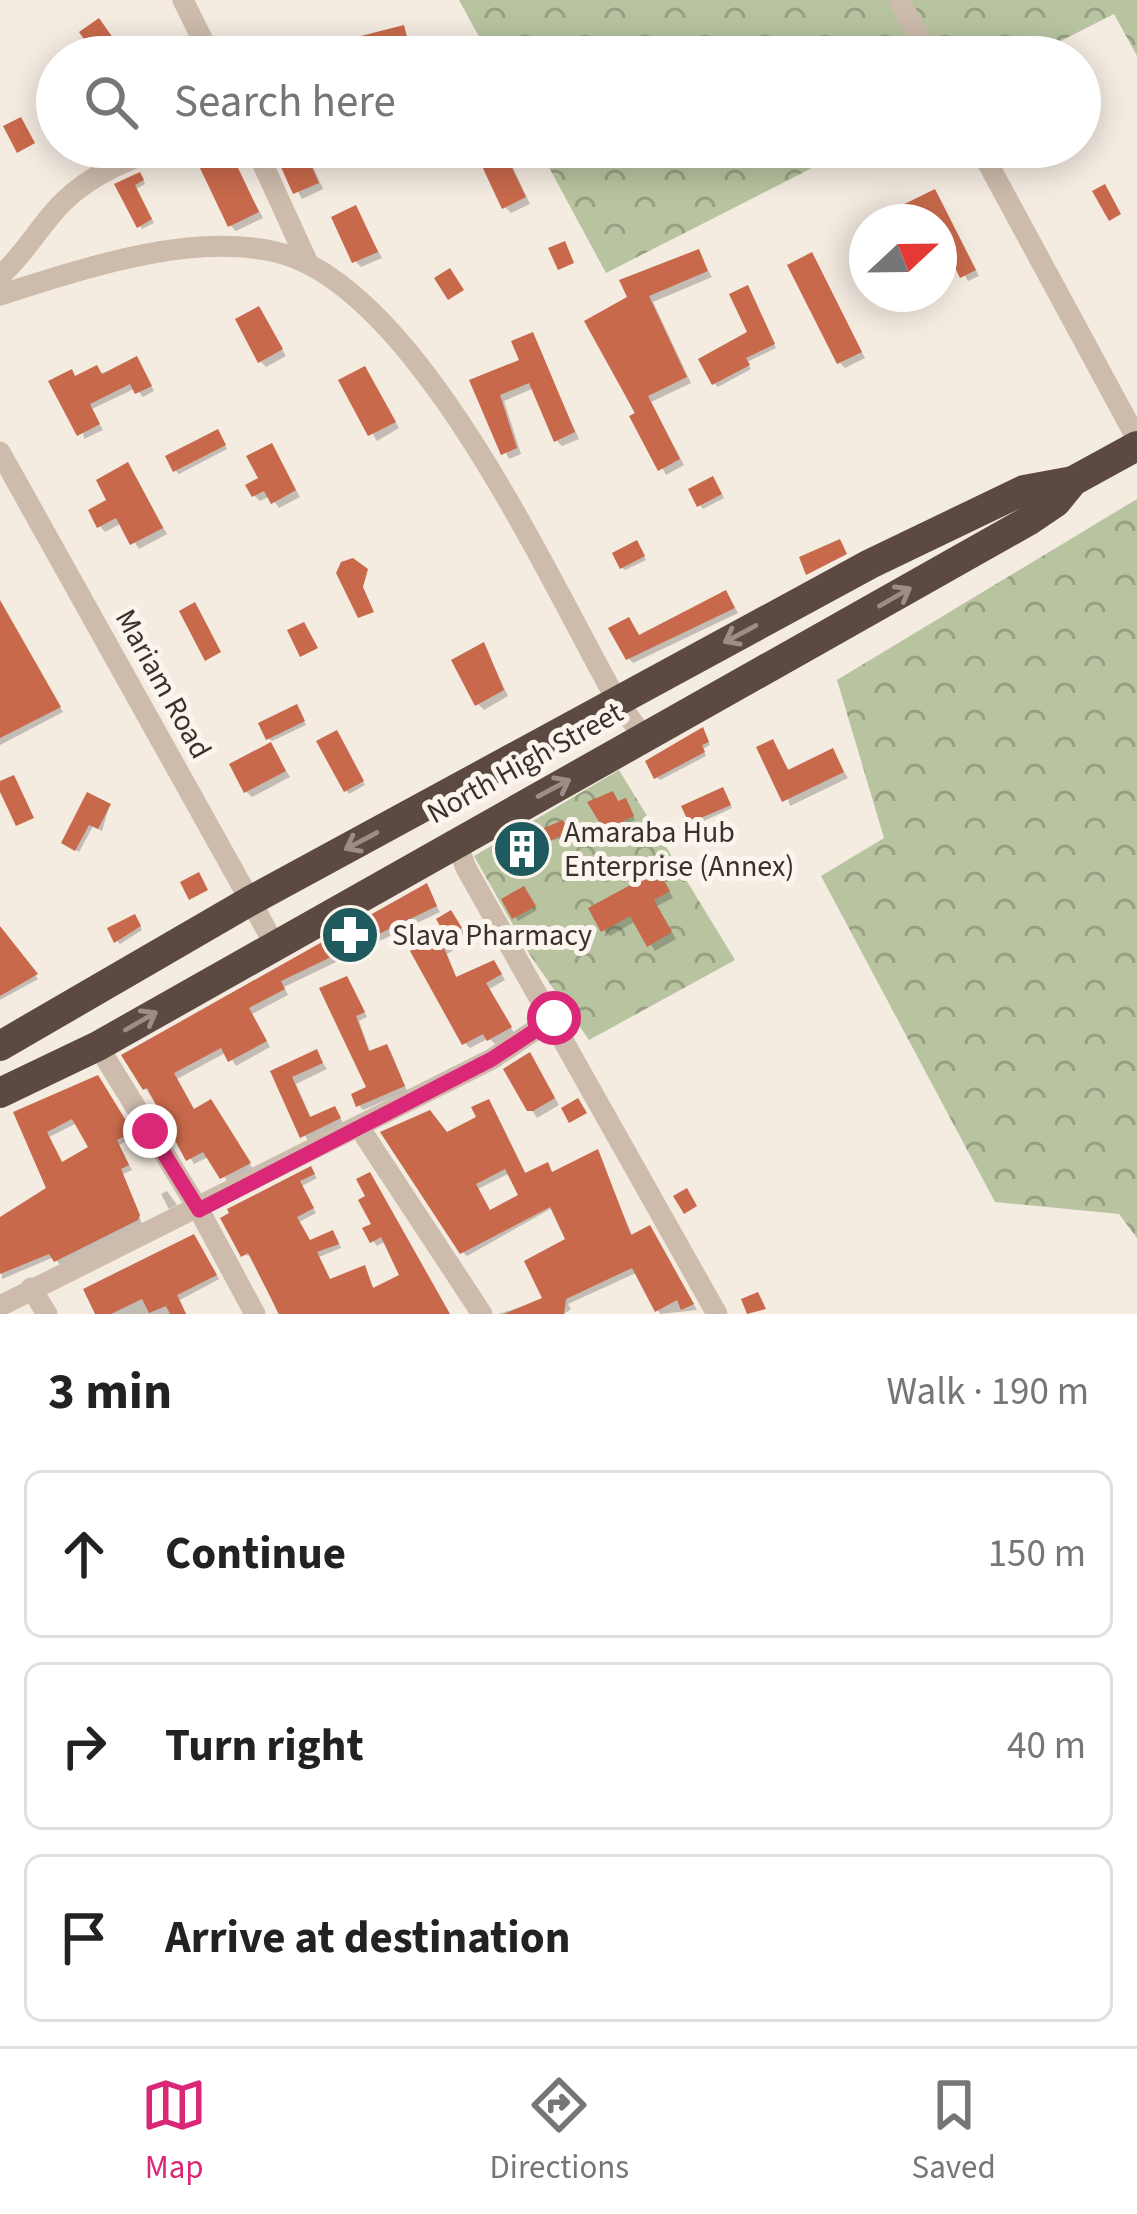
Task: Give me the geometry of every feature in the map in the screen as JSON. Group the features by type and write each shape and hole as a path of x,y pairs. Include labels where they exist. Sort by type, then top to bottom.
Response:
{"highway":[{"name":"North High Street","path":"0,1093 98,1046 1028,521 1056,502 1073,481 1137,442"},
{"name":"North High Street","path":"0,1046 616,699 986,509 1049,482 1073,481"}],"street":[{"path":"183,0 201,36"},
{"path":"899,0 919,36"},
{"path":"0,276 26,253 62,202 107,168"},
{"path":"265,168 308,263"},
{"path":"990,168 1137,442"},
{"path":"0,295 67,274 180,251 239,246 308,263 380,320 437,382 616,699 645,740"},
{"name":"Mariam Road","path":"0,452 275,945"},
{"path":"456,841 717,1314"},
{"path":"0,1306 492,1059 554,1018"},
{"path":"98,1046 199,1210 255,1314"},
{"path":"359,1127 482,1314"},
{"path":"31,1288 47,1314"}],"green space":[{"path":"459,0 1137,0 1137,56 1114,14 1071,36 479,36"},
{"path":"549,168 812,168 606,273"},
{"path":"1137,499 1137,1238 1119,1214 995,1202 821,876 884,838 837,680"},
{"path":"619,770 735,960 589,1040 530,955 474,856"}],"building":[{"path":"99,18 112,36 82,36 79,32"},
{"path":"404,25 407,36 361,36"},
{"path":"21,117 35,143 17,153 3,126"},
{"path":"200,168 238,168 259,212 228,227"},
{"path":"281,168 312,168 319,183 293,194"},
{"path":"483,168 512,168 526,197 502,209"},
{"path":"140,172 144,180 135,185 152,219 137,228 114,184"},
{"path":"1105,184 1121,214 1109,221 1092,191"},
{"path":"935,189 943,204 905,204"},
{"path":"356,205 378,252 352,263 331,217"},
{"path":"957,232 976,270 960,278 957,272"},
{"path":"565,241 574,263 558,270 548,248"},
{"path":"699,249 708,271 649,296 687,377 648,396 680,459 658,471 629,416 635,413 584,321 627,297 619,280"},
{"path":"812,252 862,352 837,364 787,265"},
{"path":"450,268 464,290 448,300 434,278"},
{"path":"748,285 775,344 746,358 750,365 712,385 698,359 747,332 729,294"},
{"path":"259,306 283,349 258,363 235,319"},
{"path":"533,332 575,432 554,442 529,383 500,395 517,448 501,455 469,380 519,360 511,341"},
{"path":"137,356 152,386 135,394 130,384 90,404 100,424 77,436 48,381 72,369 75,376 97,365 102,374"},
{"path":"365,366 396,422 368,436 338,380"},
{"path":"218,429 226,445 173,472 165,456"},
{"path":"272,443 296,490 271,504 264,491 252,497 245,485 258,478 246,456"},
{"path":"128,462 163,528 130,545 116,518 97,528 88,510 106,500 96,480"},
{"path":"713,476 722,494 697,507 688,489"},
{"path":"840,539 847,554 806,575 799,557"},
{"path":"637,540 645,556 620,569 612,553"},
{"path":"353,558 368,569 363,587 374,612 358,618 336,573 341,562"},
{"path":"726,590 735,608 626,660 608,628 629,617 639,635"},
{"path":"0,600 61,707 0,738"},
{"path":"195,602 221,652 205,661 179,611"},
{"path":"304,622 318,648 300,657 287,630"},
{"path":"484,642 504,690 475,706 451,660"},
{"path":"297,704 305,721 266,740 258,723"},
{"path":"703,727 709,742 702,745 705,752 654,779 645,761"},
{"path":"337,730 364,781 344,792 316,741"},
{"path":"773,739 788,770 833,748 844,772 782,802 756,747"},
{"path":"271,742 286,771 244,793 229,764"},
{"path":"14,775 34,818 16,826 0,792 0,781"},
{"path":"723,787 731,805 689,823 681,806"},
{"path":"613,791 618,801 626,798 634,816 604,830 587,802"},
{"path":"87,792 111,804 98,829 89,825 75,851 61,843"},
{"path":"563,820 569,833 543,843 537,831"},
{"path":"536,833 542,847 520,857 514,845"},
{"path":"658,870 670,891 654,900 672,932 647,947 630,916 601,932 588,908"},
{"path":"199,872 208,890 189,900 180,882"},
{"path":"427,883 437,906 281,981 285,989 249,1008 267,1041 228,1062 221,1048 174,1073 194,1109 211,1099 251,1163 220,1179 203,1152 186,1161 147,1088 143,1090 121,1055"},
{"path":"524,886 536,906 512,919 501,899"},
{"path":"451,910 462,928 457,931 460,938 444,948 456,977 494,960 502,974 486,983 512,1027 487,1041 483,1034 462,1045 410,951 443,931 436,919"},
{"path":"135,914 141,926 114,943 107,928"},
{"path":"0,926 38,974 0,996"},
{"path":"347,976 365,1012 356,1016 369,1051 387,1044 405,1086 356,1107 351,1094 366,1087 319,988"},
{"path":"317,1049 323,1063 292,1077 310,1117 335,1106 341,1118 300,1138 270,1071"},
{"path":"530,1052 555,1098 527,1111 503,1069"},
{"path":"98,1075 133,1132 117,1140 129,1165 121,1169 138,1220 54,1262 49,1254 0,1274 0,1217 46,1188 13,1112","holes":["72,1119 88,1147 62,1162 47,1132"]},
{"path":"578,1098 587,1113 569,1123 561,1108"},
{"path":"489,1099 525,1173 548,1162 552,1172 598,1149 631,1235 650,1225 694,1304 681,1310 677,1300 655,1312 632,1268 566,1299 564,1314 504,1314 542,1298 524,1261 565,1239 550,1207 460,1254 380,1132 430,1110 447,1132 476,1117 471,1107","holes":["505,1169 518,1195 490,1210 476,1184"]},
{"path":"311,1166 315,1174 300,1181 314,1208 297,1217 310,1240 333,1230 339,1244 317,1252 330,1279 365,1265 373,1288 399,1275 381,1237 370,1243 362,1228 371,1224 358,1200 365,1196 356,1179 370,1172 450,1314 279,1314 248,1253 241,1257 220,1218 229,1213 227,1209"},
{"path":"687,1188 697,1206 684,1214 673,1196"},
{"path":"194,1234 217,1275 177,1295 186,1314 170,1314 166,1306 149,1313 142,1299 111,1314 95,1314 83,1289"},
{"path":"758,1292 766,1309 747,1314 741,1299"}],"place":[{"name":"Amaraba Hub Enterprise (Annex)","path":"522,849"},
{"name":"Slava Pharmacy","path":"350,935"}],"route":[{"path":"150,1131 199,1210 492,1059 554,1018"}]}
